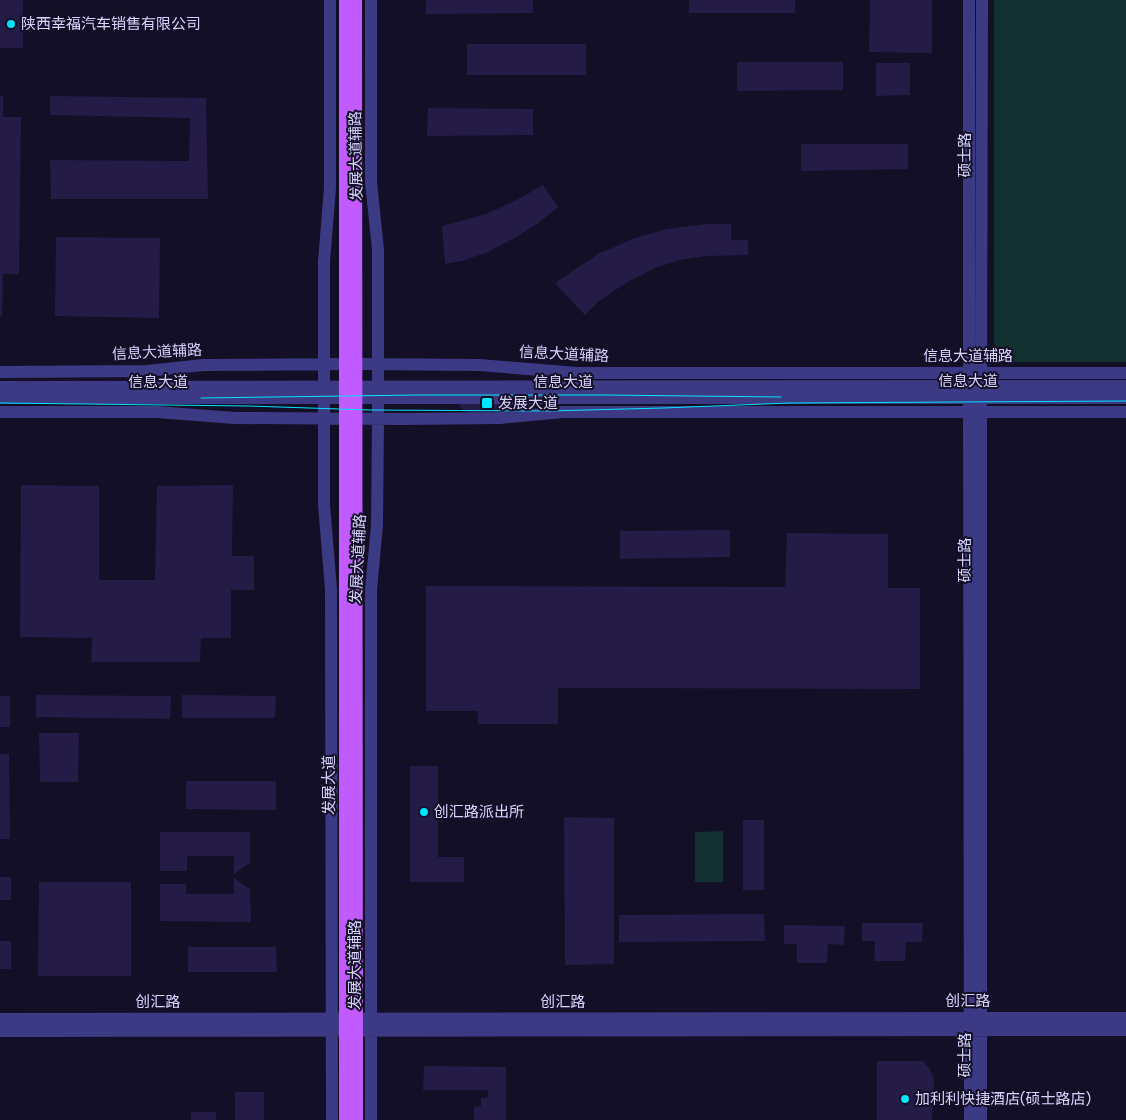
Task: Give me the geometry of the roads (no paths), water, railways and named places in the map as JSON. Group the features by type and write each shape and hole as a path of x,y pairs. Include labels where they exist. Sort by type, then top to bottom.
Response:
{"main road":[{"name":"发展大道","path":"345,0 351,364"},
{"name":"发展大道","path":"356,0 351,364 351,1024 357,1120"},
{"name":"发展大道","path":"345,1120 351,1024"}],"street":[{"name":"发展大道辅路","path":"330,0 330,188 324,261 324,505 331,589 332,1120"},
{"name":"发展大道辅路","path":"371,0 370,182 378,250 377,525 371,590 372,1120"},
{"name":"硕士路","path":"969,0 975,373 976,1024 981,1120"},
{"name":"硕士路","path":"975,373 982,0"},
{"name":"信息大道辅路","path":"0,372 147,371 203,365 324,364 479,365 577,373 1126,372"},
{"name":"信息大道","path":"975,392 1126,386"},
{"name":"信息大道","path":"0,387 324,392 975,392 1126,398"},
{"name":"信息大道","path":"0,398 324,392"},
{"path":"0,412 157,412 236,418 500,418 563,412 1126,412"},
{"name":"创汇路","path":"0,1019 331,1024 976,1024 1126,1018"},
{"name":"创汇路","path":"0,1031 331,1024"},
{"name":"硕士路","path":"970,1120 976,1024"},
{"name":"创汇路","path":"976,1024 1126,1030"}],"tram line":[{"path":"201,398 417,395 781,397"},
{"path":"0,403 249,406 369,410 548,411 790,403 1126,401"}],"place":[{"name":"陕西幸福汽车销售有限公司","path":"11,24"},
{"name":"发展大道","path":"487,403"},
{"name":"创汇路派出所","path":"424,812"},
{"name":"加利利快捷酒店(硕士路店)","path":"905,1099"}]}
